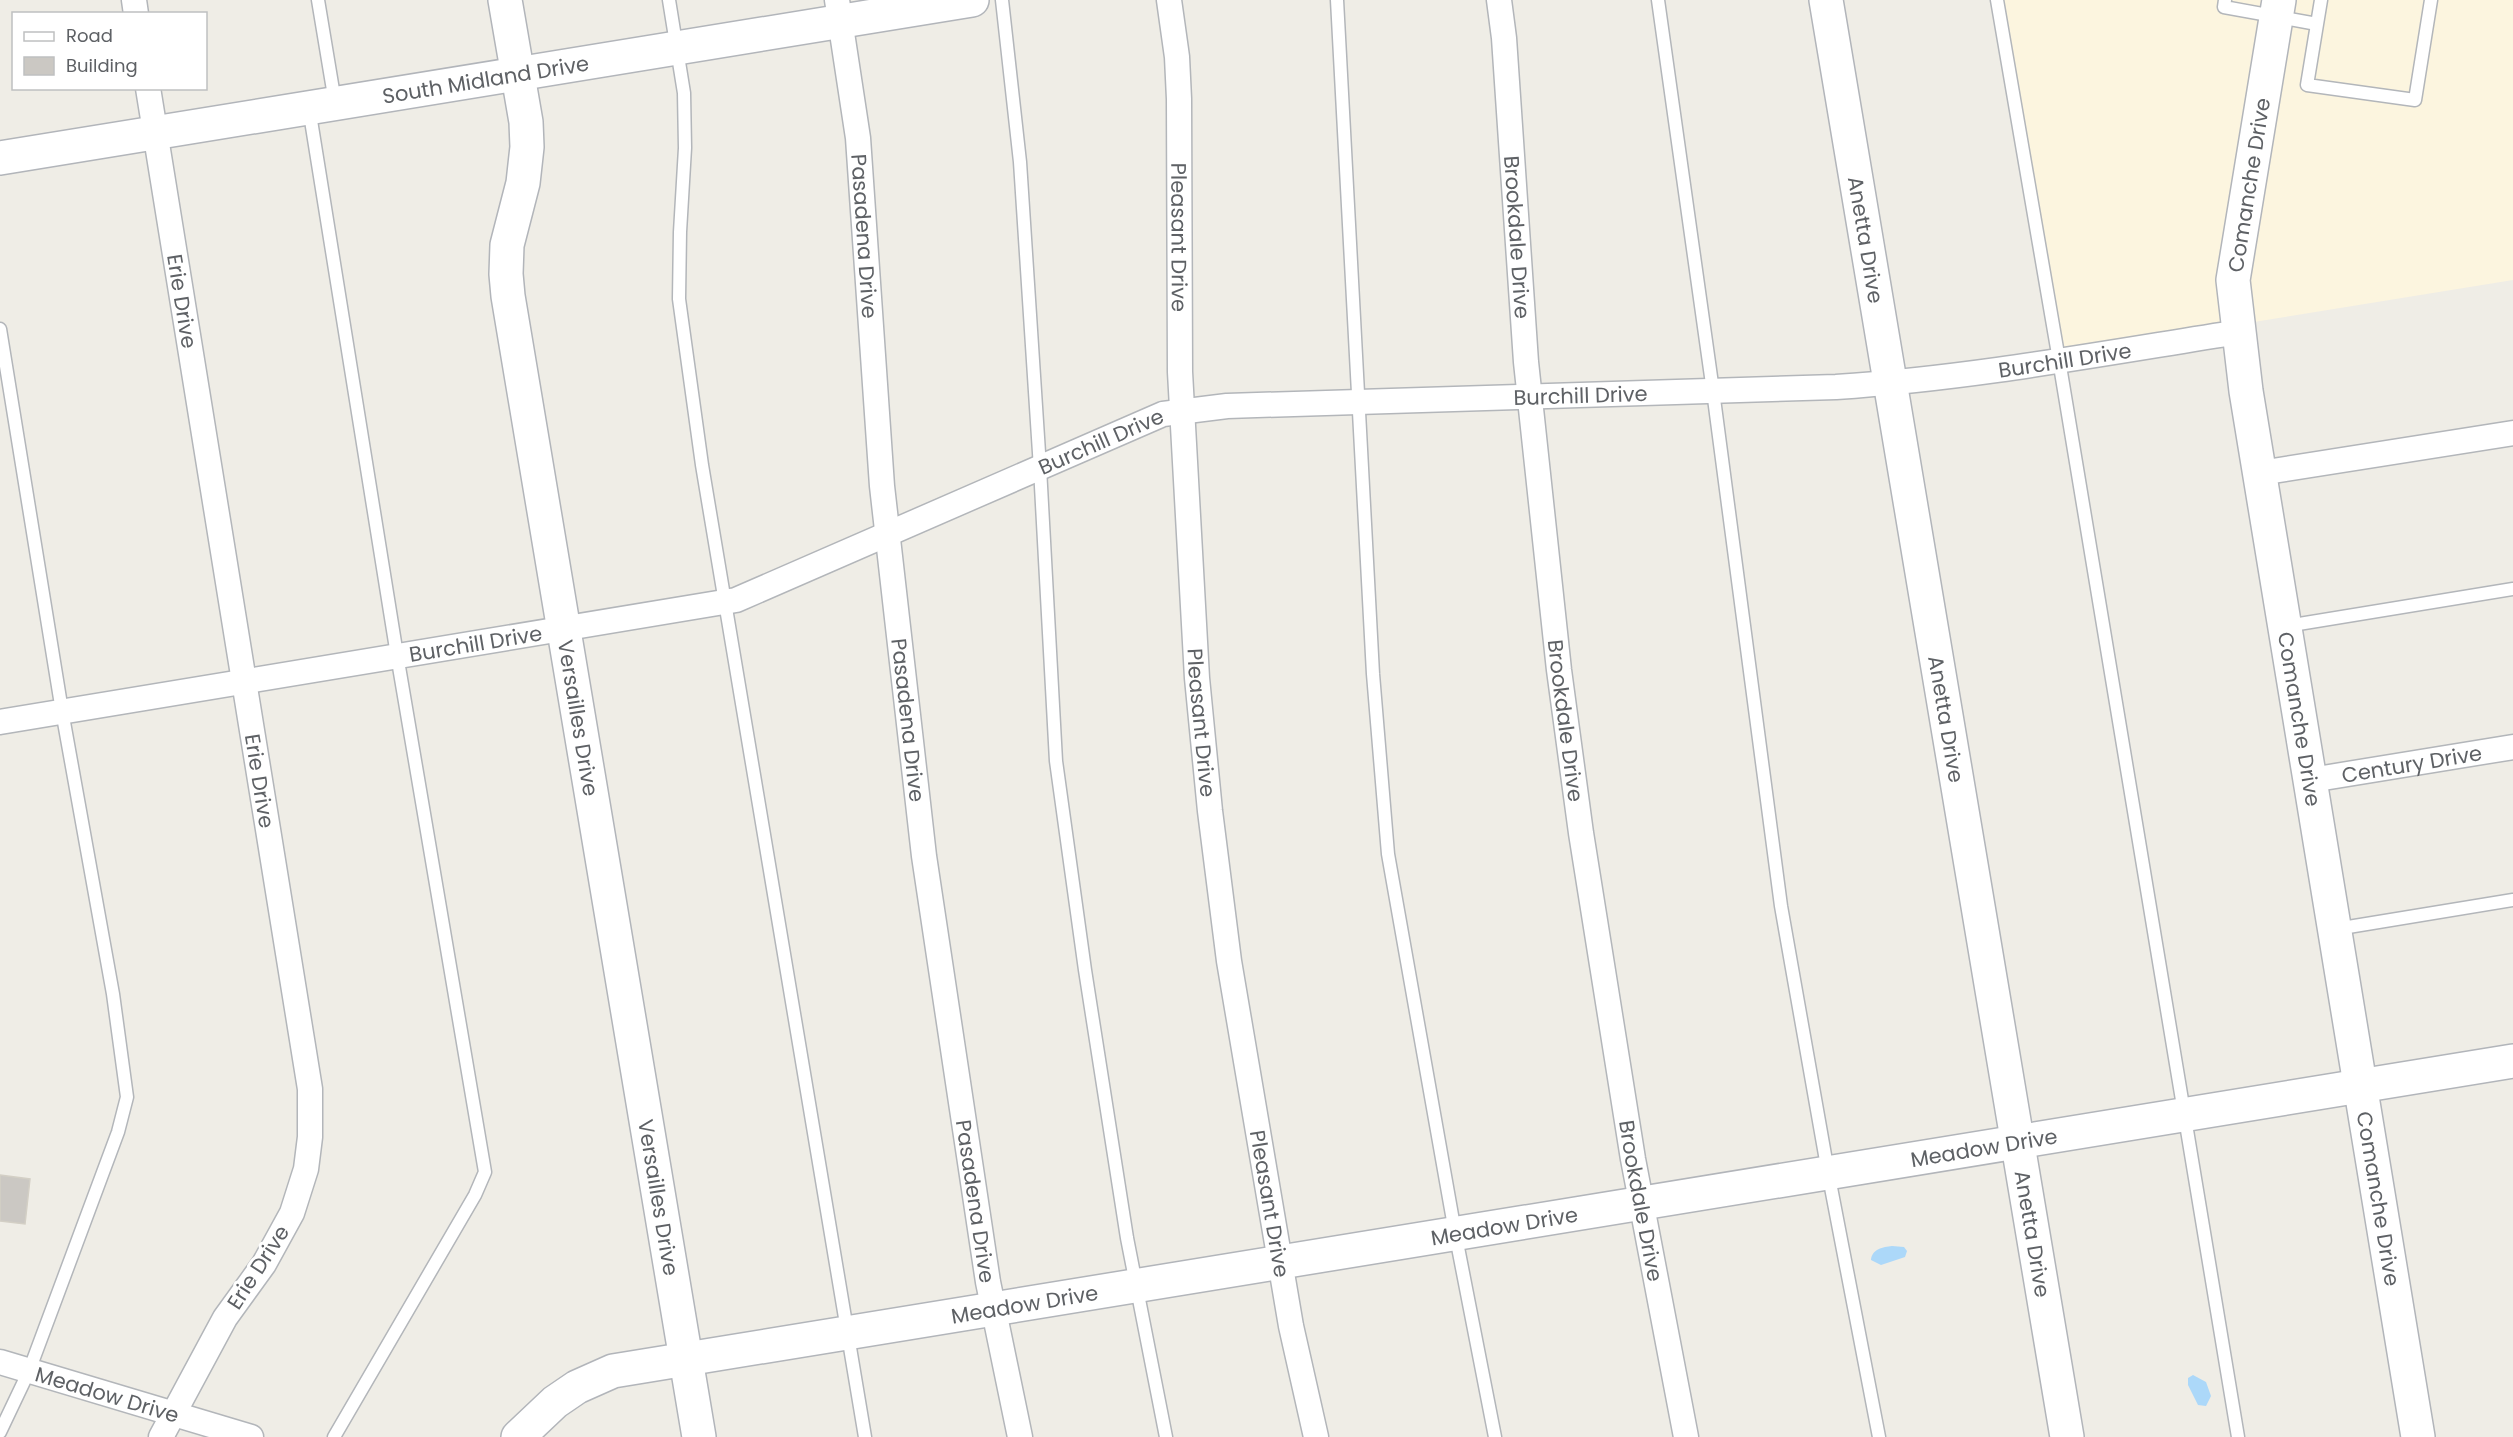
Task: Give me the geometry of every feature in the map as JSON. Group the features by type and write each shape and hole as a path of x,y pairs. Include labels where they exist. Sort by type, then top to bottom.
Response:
{"street":[{"name":"Versailles Drive","path":"505,0 526,123 527,154 523,183 508,238 506,274 699,1437"},
{"name":"South Midland Drive","path":"0,158 677,48 839,11 972,0"},
{"name":"Pleasant Drive","path":"1169,0 1177,57 1178,88 1182,411 1197,678 1210,811 1229,961 1291,1326 1316,1437"},
{"name":"Brookdale Drive","path":"1499,0 1504,38 1529,396 1559,670 1581,833 1641,1202 1686,1437"},
{"name":"Anetta Drive","path":"1826,0 2067,1437"},
{"name":"Comanche Drive","path":"2278,9 2233,280 2260,473 2418,1437"},
{"name":"Pasadena Drive","path":"839,11 858,138 882,486 931,910 993,1309 1020,1437"},
{"name":"Erie Drive","path":"148,90 310,1089 310,1137 306,1169 287,1225 264,1264 225,1318 161,1437"},
{"name":"Burchill Drive","path":"0,722 726,602 746,596 1163,414 1227,406 1713,391 1891,383 1959,376 2239,332"},
{"path":"2260,473 2513,433"},
{"name":"Century Drive","path":"2311,780 2513,747"},
{"name":"Meadow Drive","path":"518,1437 555,1401 592,1379 613,1371 2513,1061"},
{"name":"Meadow Drive","path":"0,1362 251,1437"}],"lane":[{"path":"318,0 322,105 397,655 485,1172 475,1195 334,1437"},
{"path":"669,0 684,93 685,148 679,298 702,465 865,1437"},
{"path":"1002,0 1020,162 1056,761 1084,970 1135,1285 1166,1437"},
{"path":"1337,0 1373,674 1388,854 1455,1232 1495,1437"},
{"path":"1658,0 1713,391 1781,906 1828,1172 1879,1437"},
{"path":"1997,0 2238,1437"},
{"path":"2225,0 2224,7 2278,9 2317,24"},
{"path":"2321,0 2307,85 2415,100 2431,0"},
{"path":"0,329 62,711 113,994 127,1097 118,1132 29,1371 0,1432"},
{"path":"2285,626 2513,589"},
{"path":"2335,929 2513,900"}],"shaded area":[{"path":"2002,0 2513,0 2513,280 2062,353"}],"water":[{"path":"1892,1246 1904,1247 1907,1251 1905,1257 1881,1265 1871,1260 1876,1251"},
{"path":"2193,1375 2206,1382 2211,1396 2206,1406 2198,1405 2188,1385 2188,1378"}],"building":[{"path":"0,1175 30,1179 25,1224 0,1221"}]}
